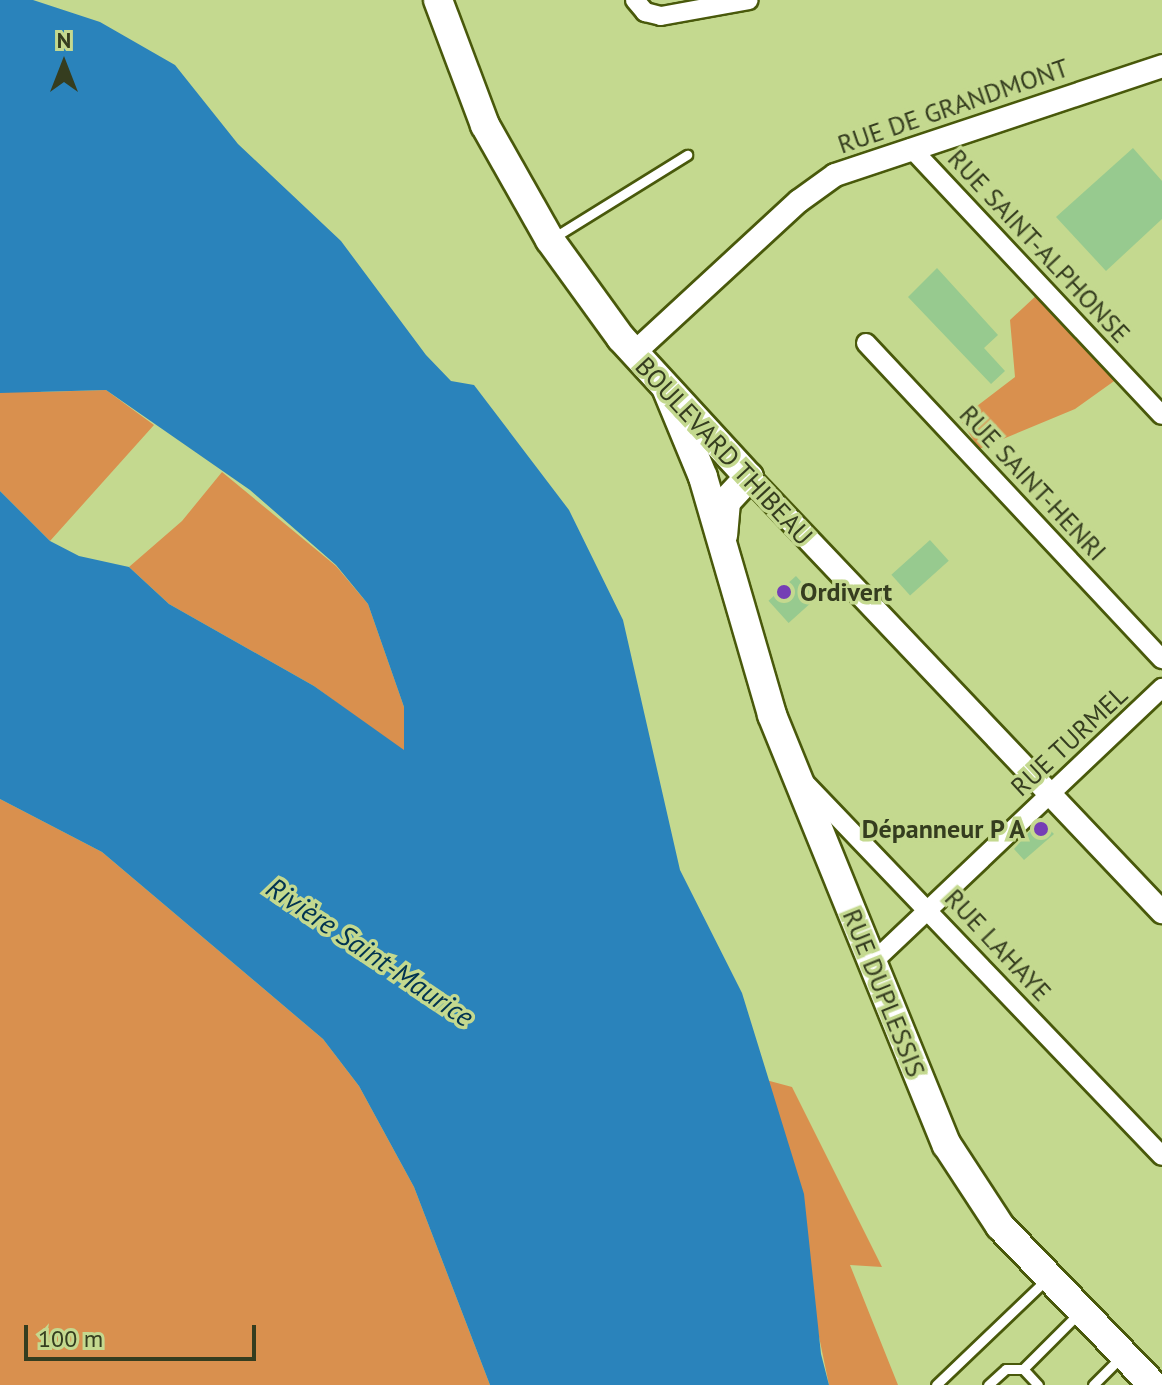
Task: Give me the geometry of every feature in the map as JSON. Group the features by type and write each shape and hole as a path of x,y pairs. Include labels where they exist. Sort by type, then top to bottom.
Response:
{"main road":[{"name":"BOULEVARD THIBEAU","path":"443,2 485,125 550,240 634,353 749,477"},
{"name":"RUE DUPLESSIS","path":"667,390 700,467 723,540 753,661 794,773 958,1165 991,1215 1153,1385"},
{"name":"RUE DUPLESSIS","path":"723,540 726,502 749,477"}],"street":[{"path":"635,0 645,12 661,16 749,0"},
{"name":"RUE DE GRANDMONT","path":"634,353 809,191 844,171 1162,66"},
{"name":"RUE SAINT-ALPHONSE","path":"911,148 1162,415"},
{"name":"RUE SAINT-HENRI","path":"866,343 1162,659"},
{"name":"BOULEVARD THIBEAU","path":"749,477 1048,797 1162,912"},
{"name":"RUE TURMEL","path":"872,963 1162,688"},
{"name":"RUE LAHAYE","path":"794,773 929,909 1162,1156"}],"lane":[{"path":"550,240 687,155"},
{"path":"936,1385 1049,1277"},
{"path":"988,1385 1006,1369 1023,1369 1082,1310"},
{"path":"1093,1385 1124,1354"},
{"path":"1023,1369 1038,1385"}],"shaded area":[{"path":"0,266 41,392 106,390 154,425 50,541 0,491"},
{"path":"1038,294 1117,379 1075,409 979,449 960,419 1015,377 1010,320"},
{"path":"222,472 336,566 368,604 404,707 404,752 314,686 169,604 129,567 182,521"},
{"path":"0,799 102,852 323,1039 359,1086 414,1187 490,1385 0,1385"},
{"path":"766,1080 792,1087 882,1267 850,1265 898,1385 829,1385"}],"water":[{"name":"Rivière Saint-Maurice","path":"0,0 33,0 100,22 175,65 238,144 341,241 426,355 451,381 474,385 569,510 623,620 680,870 742,993 804,1194 821,1354 829,1385 490,1385 414,1187 359,1086 323,1039 102,852 0,799 0,491 50,541 79,556 129,567 169,604 314,686 404,750 404,707 368,604 336,565 250,490 106,390 0,393"}],"building":[{"path":"1133,148 1162,181 1162,219 1106,271 1056,217"},
{"path":"937,268 998,335 984,348 1005,371 991,384 908,297"},
{"path":"930,540 949,561 910,596 891,575"},
{"path":"796,576 816,598 789,623 769,601"},
{"path":"1040,820 1054,834 1024,860 1014,849"}],"place":[{"name":"Ordivert","path":"784,592"},
{"name":"Dépanneur P A","path":"1041,829"}]}
